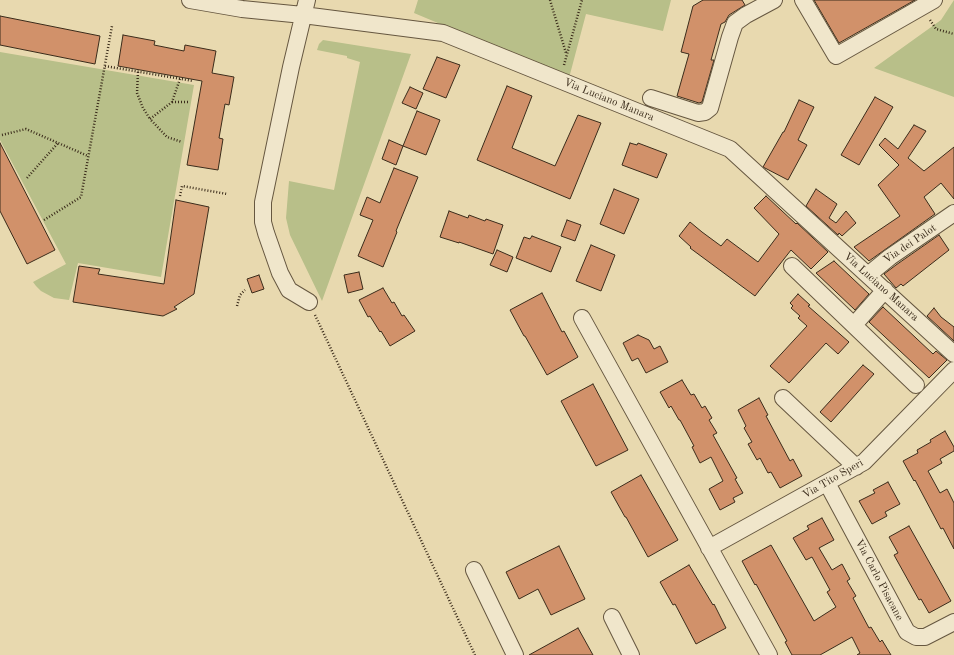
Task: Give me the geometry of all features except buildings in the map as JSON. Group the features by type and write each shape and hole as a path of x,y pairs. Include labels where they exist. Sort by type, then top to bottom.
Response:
{"street":[{"name":"Via Luciano Manara","path":"190,0 242,9 305,7 443,33 730,149 954,354"},
{"path":"651,98 698,113 705,112 710,108 735,23 746,15 774,0"},
{"path":"803,0 836,56 928,4"},
{"path":"305,7 263,202 263,222 280,273 289,290 309,302"},
{"name":"Via dei Palot","path":"868,275 890,256 954,213"},
{"path":"792,266 916,385"},
{"path":"854,325 885,290"},
{"path":"582,318 769,655"},
{"name":"Via Tito Speri","path":"709,548 864,462 954,370"},
{"path":"783,398 856,467"},
{"name":"Via Carlo Pisacane","path":"827,483 907,632 916,637 925,637 954,622"},
{"path":"474,570 515,655"},
{"path":"612,617 631,655"}],"path":[{"path":"550,0 567,54"},
{"path":"560,80 582,0"},
{"path":"928,4 936,29 954,34"},
{"path":"44,220 81,197 112,26"},
{"path":"105,66 194,81"},
{"path":"138,72 137,93 143,108 150,119 167,137 182,142"},
{"path":"150,119 172,102 180,79"},
{"path":"172,102 188,102"},
{"path":"2,135 26,129 88,156"},
{"path":"27,178 58,143"},
{"path":"180,196 182,186 227,194"},
{"path":"237,306 240,295 245,290"},
{"path":"309,302 475,655"}],"green space":[{"path":"418,0 671,0 663,31 586,14 569,78 414,13"},
{"path":"954,0 954,97 874,68 941,20"},
{"path":"323,40 411,54 322,301 290,235 286,218 289,181 334,190 360,62 347,58 347,56 317,50 319,44"},
{"path":"0,52 194,85 161,277 78,263 69,300 54,298 41,291 33,282 66,264 0,140"}]}
